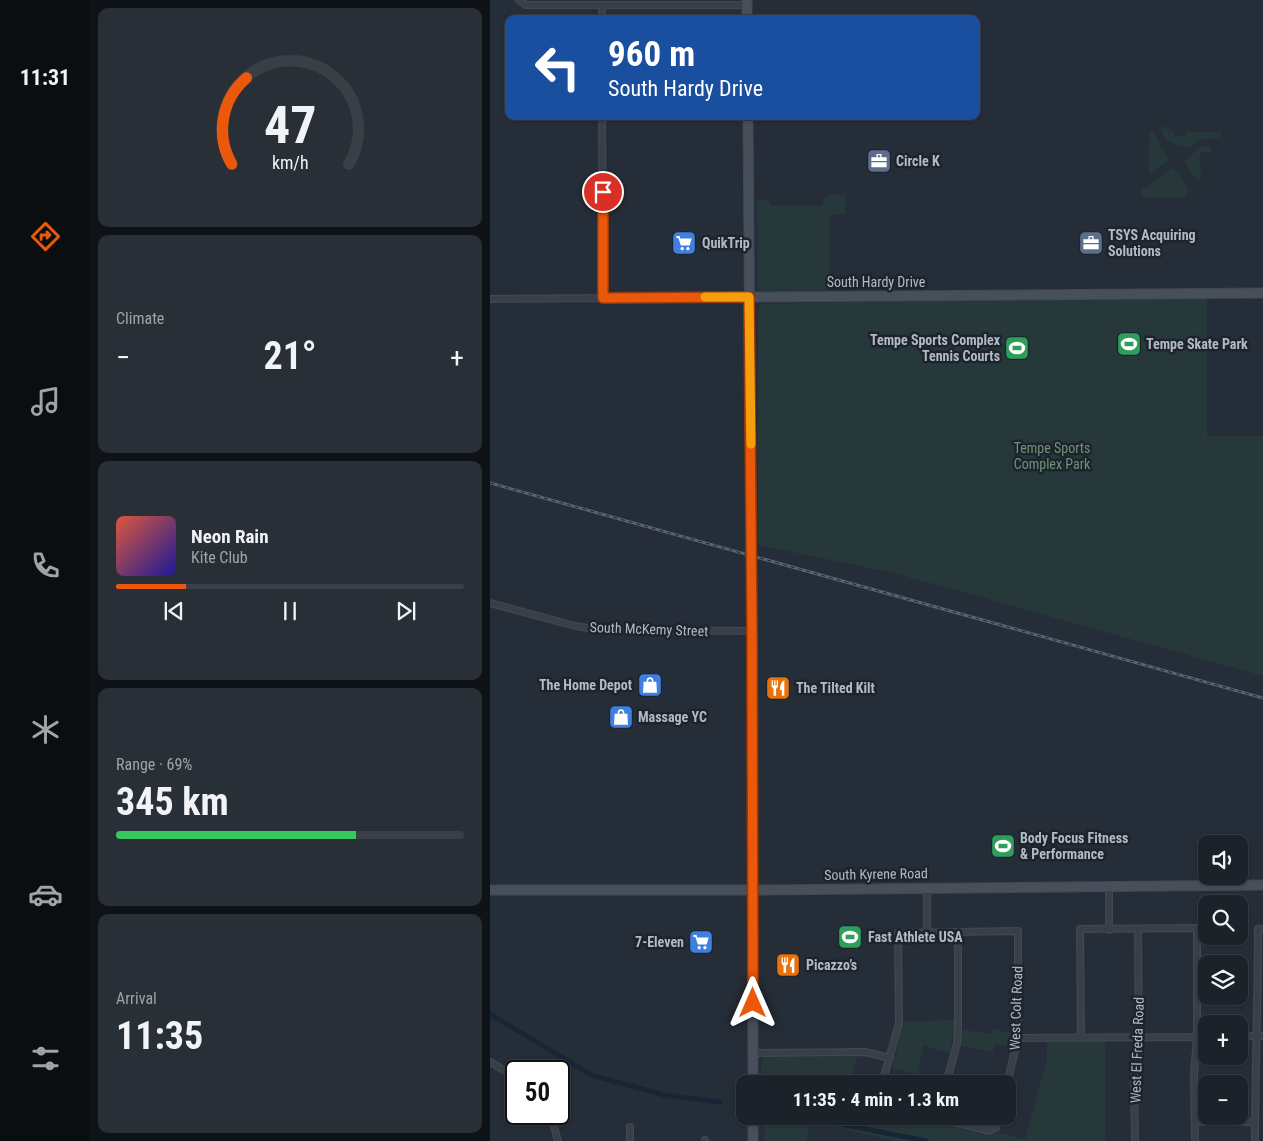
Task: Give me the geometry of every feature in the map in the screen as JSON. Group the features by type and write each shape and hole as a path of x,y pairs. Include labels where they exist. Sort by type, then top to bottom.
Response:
{"main road":[{"path":"747,2 747,15"},
{"path":"748,120 753,1075"},
{"name":"South Hardy Drive","path":"749,297 1263,293"},
{"name":"South Kyrene Road","path":"490,890 752,890 1263,885"},
{"path":"753,1125 753,1141"}],"street":[{"path":"520,1 526,5 747,2"},
{"path":"602,5 602,15"},
{"path":"602,120 603,298"},
{"name":"South Hardy Drive","path":"490,299 749,297"},
{"name":"South McKemy Street","path":"490,603 575,626 601,630 752,631"},
{"path":"1108,930 1109,886"},
{"path":"927,887 927,933"},
{"path":"1081,1038 1080,929 1197,928 1197,1037 1194,1074 1195,1141"},
{"path":"1256,1141 1256,1076 1260,1036 1260,929"},
{"name":"West El Freda Road","path":"1134,1141 1134,1076 1139,1056 1138,930"},
{"name":"West Colt Road","path":"958,932 1018,931 1018,1038 1009,1075"},
{"path":"885,1075 899,1015 898,933 958,932 958,1030 957,1044 948,1075"},
{"path":"1018,1038 1197,1037"},
{"path":"753,1053 865,1052 890,1058"},
{"path":"490,1062 505,1071"},
{"path":"1195,1122 1256,1122"},
{"path":"554,1125 558,1141"},
{"path":"967,1125 990,1131 994,1130 996,1125"},
{"path":"630,1127 630,1141"}],"green space":[{"path":"1163,126 1174,132 1175,136 1186,135 1186,132 1221,132 1221,137 1199,140 1188,148 1168,140 1161,128"},
{"path":"1152,130 1160,144 1158,145 1168,158 1165,164 1160,166 1151,175 1148,160 1150,132"},
{"path":"1211,145 1212,153 1202,152 1200,154 1201,179 1198,182 1185,163 1185,160 1201,147"},
{"path":"1172,168 1180,174 1187,188 1188,191 1184,198 1144,197 1142,195 1142,189 1151,186 1151,181 1156,180"},
{"path":"828,195 845,195 845,214 829,215 828,290 758,291 757,201 768,200 771,206 822,206 825,197"},
{"name":"Tempe Sports Complex Park","path":"1207,298 1207,436 1263,436 1263,676 894,573 758,545 758,307 761,304"},
{"path":"955,1020 950,1053 923,1045 918,1075 893,1068 903,1022"},
{"path":"992,1029 1012,1033 1012,1047 994,1044 993,1052 960,1046 963,1030 991,1034"},
{"path":"1047,1041 1105,1041 1105,1141 895,1141 831,1126 948,1125 985,1135 991,1136 999,1133 1025,1139 1047,1060"},
{"path":"857,1057 852,1075 761,1075 763,1058"},
{"path":"765,1125 809,1125 807,1141 764,1141"}],"waterway":[{"path":"490,1014 591,1075 664,1095 720,1102"},
{"path":"845,1125 926,1141"}],"railway":[{"path":"490,483 1263,698"}],"slow traffic":[{"path":"705,297 749,297 751,444"}],"place":[{"name":"Circle K","path":"879,161"},
{"name":"QuikTrip","path":"684,243"},
{"name":"TSYS Acquiring Solutions","path":"1091,243"},
{"name":"Tempe Skate Park","path":"1129,344"},
{"name":"Tempe Sports Complex Tennis Courts","path":"1017,348"},
{"name":"The Home Depot","path":"650,685"},
{"name":"The Tilted Kilt","path":"778,688"},
{"name":"Massage YC","path":"621,717"},
{"name":"Body Focus Fitness & Performance","path":"1003,846"},
{"name":"Fast Athlete USA","path":"850,937"},
{"name":"7-Eleven","path":"701,942"},
{"name":"Picazzo’s","path":"788,965"}],"route":[{"path":"603,192 603,298 749,297 753,1003"}]}
